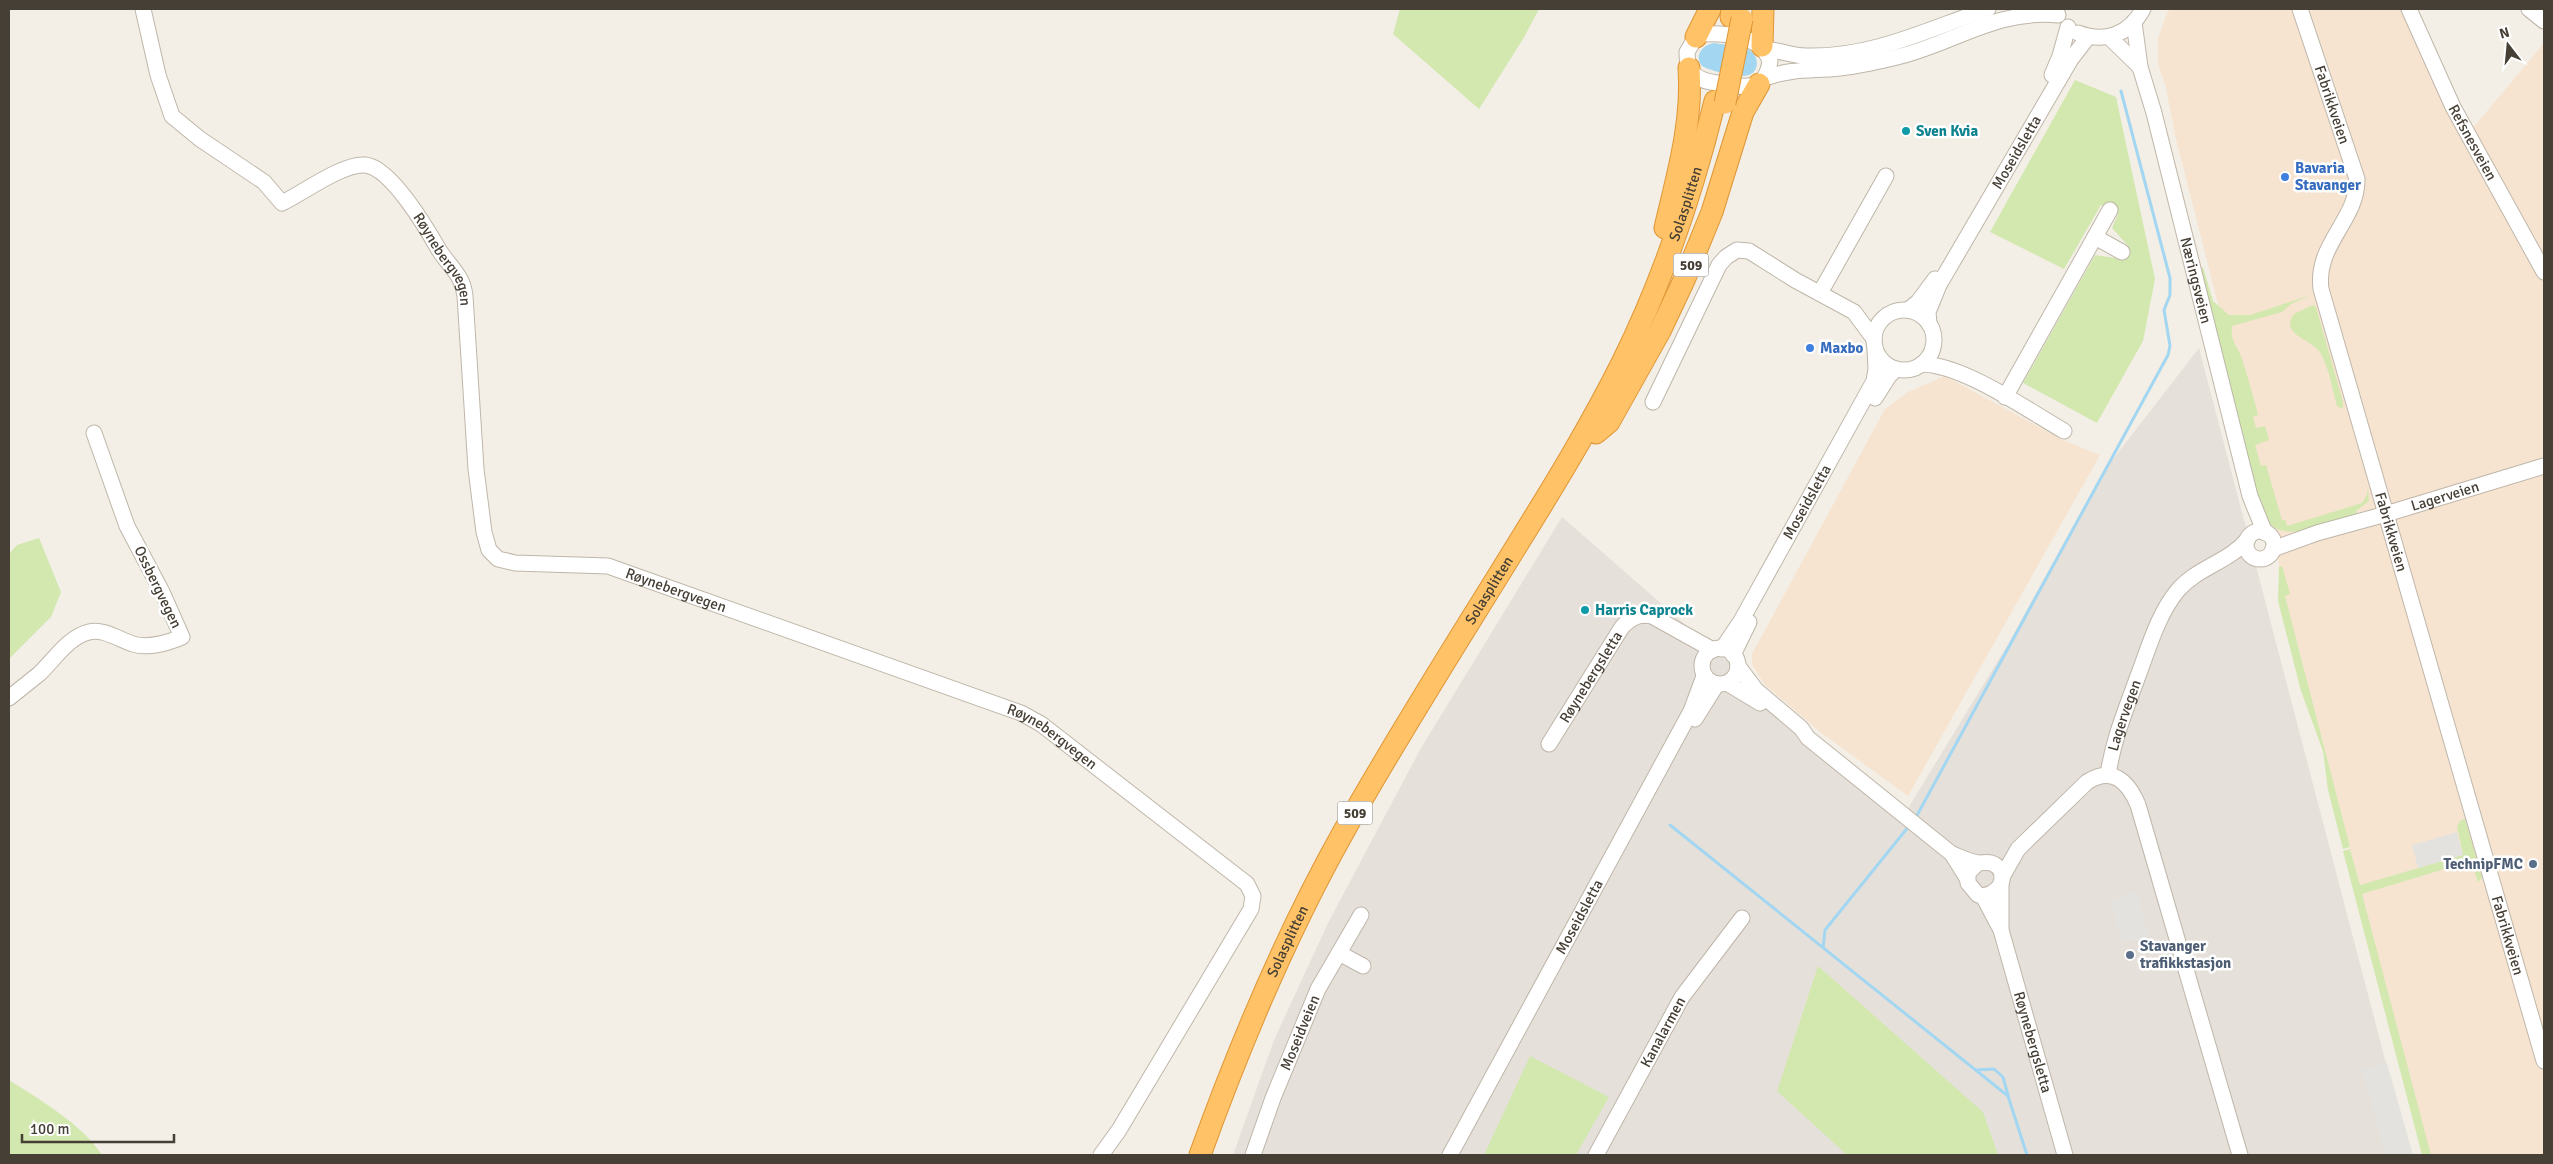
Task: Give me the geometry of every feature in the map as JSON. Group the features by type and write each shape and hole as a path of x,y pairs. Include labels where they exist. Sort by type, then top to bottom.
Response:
{"highway":[{"path":"1696,37 1710,9"},
{"path":"1763,9 1763,47"},
{"name":"Solasplitten","path":"1213,1155 1279,986 1324,893 1385,783 1596,433 1638,356 1674,273 1697,207 1737,13"},
{"name":"509","path":"1622,364 1623,348 1645,300 1656,265 1679,167 1688,118 1689,68"},
{"name":"509","path":"1596,433 1609,422 1665,322 1699,246 1734,146 1743,112 1762,81"},
{"name":"Solasplitten","path":"1200,1155 1243,1043 1277,965 1335,847 1376,776 1567,464 1622,364 1663,268 1720,102"}],"street":[{"name":"Røynebergvegen","path":"143,9 166,101 176,121 264,182 282,203 348,168 364,165 374,167 386,177 422,219 440,252 456,272 464,291 472,426 484,532 490,550 498,559 541,565 608,566 1021,713 1041,724 1247,884 1253,896 1251,909 1119,1130 1101,1155"},
{"path":"1988,9 1914,38 1867,50 1805,56 1763,47 1748,39 1715,34 1696,37 1687,52 1689,68 1704,81 1742,88 1793,70 1842,68 1896,58 1988,23 2018,15 2057,12 2068,27 2088,37 2109,37 2118,34 2134,22 2143,9"},
{"name":"Fabrikkveien","path":"2300,9 2357,179 2356,195 2323,257 2320,279 2323,298 2544,1061"},
{"name":"Refsnesveien","path":"2409,9 2453,107 2544,272"},
{"path":"2529,9 2544,20"},
{"name":"Næringsveien","path":"2134,22 2140,67 2154,113 2262,538 2248,550 2256,558"},
{"name":"Moseidsletta","path":"1908,310 1918,302 1934,282 2026,125 2060,56 2068,27"},
{"name":"Moseidsletta","path":"1929,324 1928,312 1939,285 2071,59 2088,37"},
{"name":"Næringsveien","path":"2109,37 2140,67"},
{"path":"1762,81 1770,61 1763,47"},
{"path":"1734,146 1748,114 1764,90 1785,77 1810,70"},
{"path":"1820,293 1886,176"},
{"path":"2005,398 2110,210"},
{"path":"2095,237 2122,252"},
{"path":"1653,402 1719,265 1736,250 1749,251 1854,312 1886,316"},
{"path":"1875,344 1875,330 1886,316 1896,311 1908,310 1916,312 1929,324 1934,344 1932,351 1922,364"},
{"path":"1854,312 1887,365 1905,370 1922,364 1935,364 1963,374 2064,431"},
{"name":"Moseidsletta","path":"1726,655 1741,621 1874,382 1876,370 1875,344"},
{"path":"1934,344 1963,374"},
{"name":"Moseidsletta","path":"1726,655 1748,624 1880,388 1896,369"},
{"name":"Ossbergvegen","path":"9,698 39,674 71,642 89,632 144,645 166,643 182,637 162,592 127,526 94,433"},
{"name":"Lagerveien","path":"2262,538 2317,533 2544,466"},
{"name":"Lagervegen","path":"2108,775 2113,745 2161,617 2178,590 2198,572 2262,538"},
{"name":"Lagervegen","path":"2214,563 2256,558"},
{"name":"Røynebergsletta","path":"1549,744 1622,627 1630,619 1645,614 1726,655 1752,685 1801,728 1808,738"},
{"name":"Røynebergsletta","path":"1666,623 1694,651 1712,677 1751,696 1798,733 1808,738 1952,854 1967,878"},
{"path":"1726,655 1734,677 1712,677 1705,656 1726,655"},
{"name":"Moseidsletta","path":"1450,1155 1691,710 1712,677"},
{"name":"Moseidsletta","path":"1459,1155 1698,714 1712,677"},
{"path":"2018,849 1970,869 1967,878 1973,892 1983,896 1994,894 2018,849 2079,788 2093,778 2108,775 2127,785 2138,805 2240,1155"},
{"name":"Røynebergsletta","path":"1952,854 1983,862"},
{"path":"1983,862 1997,867 2001,881"},
{"name":"Røynebergsletta","path":"2001,881 2001,930"},
{"name":"Røynebergsletta","path":"1983,896 2001,930 2065,1155"},
{"name":"Moseidveien","path":"1253,1155 1273,1098 1318,989 1360,915"},
{"name":"Kanalarmen","path":"1596,1155 1682,997 1742,918"},
{"path":"1339,953 1362,966"}],"shaded area":[{"path":"2171,9 2414,9 2472,129 2544,43 2544,1155 2429,1155 2280,577 2275,529 2175,135 2166,88 2158,63 2158,38 2167,13"},
{"path":"2199,348 2410,1155 1233,1155 1274,1040 1328,923 1421,748 1562,517 1904,815 2008,644 2103,472"},
{"path":"1945,376 2063,440 2100,455 1908,796 1820,732 1764,684 1752,664 1752,654 1885,409 1908,392"},
{"path":"2457,832 2463,855 2418,868 2412,845"},
{"path":"2136,892 2149,936 2122,943 2110,900"},
{"path":"2387,1063 2413,1155 2386,1155 2362,1069"}],"green space":[{"path":"1400,9 1539,9 1523,39 1479,109 1393,34"},
{"path":"2075,80 2116,97 2155,279 2143,341 2097,423 2023,383 2095,255 2122,259 2129,247 2112,228 2118,214 2101,205 2064,269 1990,232"},
{"path":"2203,267 2213,301 2229,315 2250,315 2311,295 2291,304 2282,312 2232,326 2232,337 2242,359 2258,415 2253,417 2256,428 2265,426 2269,440 2255,445 2261,466 2266,465 2282,520 2285,520 2287,526 2362,503 2367,495 2368,487 2369,501 2356,511 2357,515 2321,527 2296,532 2284,531 2273,527 2264,520 2200,270"},
{"path":"2313,305 2316,307 2343,402 2343,409 2337,406 2329,373 2321,354 2312,345 2299,337 2290,327 2290,321 2294,314"},
{"path":"39,538 61,592 51,617 9,659 9,554 17,545"},
{"path":"2282,566 2290,594 2285,596 2350,847 2343,849 2328,790 2323,751 2301,691 2278,601 2279,567"},
{"path":"2465,819 2482,878 2478,882 2471,861 2362,894 2431,1155 2422,1155 2343,851 2350,849 2360,885 2463,855 2457,826 2461,820"},
{"path":"1818,966 1983,1112 1998,1155 1847,1155 1777,1091"},
{"path":"1530,1056 1609,1097 1576,1155 1484,1155"},
{"path":"9,1080 47,1104 72,1123 84,1133 102,1155 9,1155"}],"water":[{"path":"1714,43 1745,48 1752,52 1757,63 1753,73 1739,76 1718,72 1702,66 1699,58 1700,51"}],"waterway":[{"path":"1915,819 2168,355 2170,346 2164,310 2170,295 2170,278 2121,91"},
{"path":"1670,825 2008,1096 2027,1155"},
{"path":"1823,948 1825,930 1909,826"},
{"path":"1976,1070 1994,1069 2003,1077 2008,1095"}],"place":[{"name":"Sven Kvia","path":"1906,131"},
{"name":"Bavaria Stavanger","path":"2285,177"},
{"name":"Maxbo","path":"1810,348"},
{"name":"Harris Caprock","path":"1585,610"},
{"name":"TechnipFMC","path":"2533,864"},
{"name":"Stavanger trafikkstasjon","path":"2130,955"}]}
